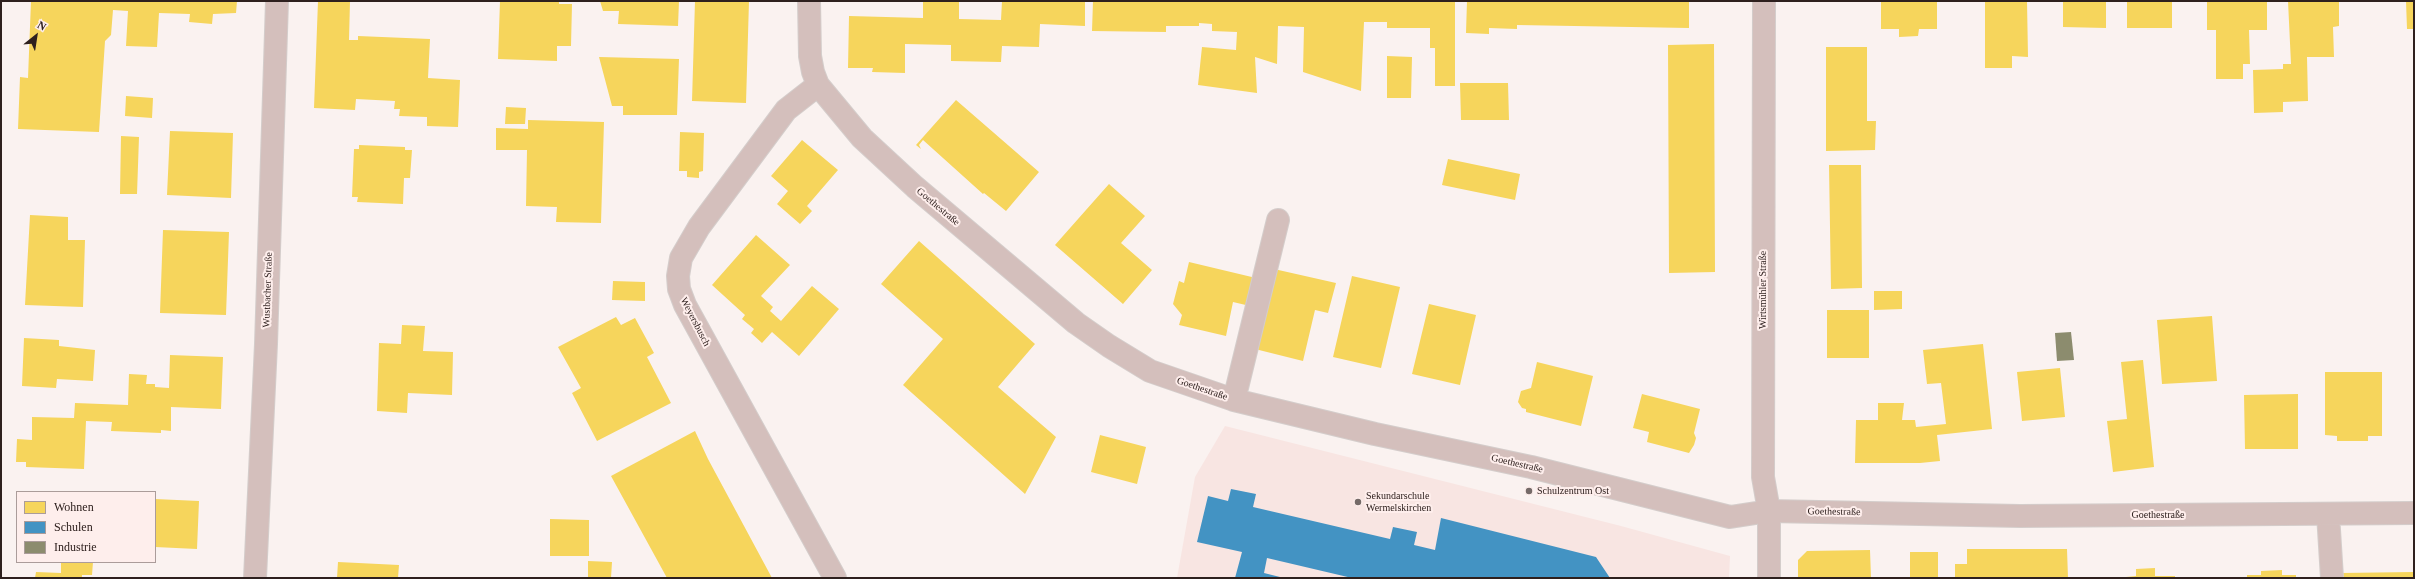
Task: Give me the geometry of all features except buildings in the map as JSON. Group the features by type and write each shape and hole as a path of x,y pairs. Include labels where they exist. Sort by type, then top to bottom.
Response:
{"street":[{"name":"Wustbacher Straße","path":"255,578 266,344 277,1"},
{"name":"Goethestraße","path":"809,1 810,56 818,85 862,138 909,182 1076,323 1150,371 1234,400 1375,434 1531,467 1730,517 1769,511 2020,516 2414,514"},
{"name":"Wirtsmühler Straße","path":"1764,1 1763,469 1769,511 1769,578"},
{"name":"Weyersbusch","path":"818,85 786,110 699,227 681,258 678,276 679,289 685,305 834,578"},
{"path":"1234,400 1278,220"},
{"path":"2328,514 2332,578"}],"shaded area":[{"name":"Sekundarschule Wermelskirchen","path":"1225,426 1621,526 1730,556 1729,578 1177,578 1195,477"}],"place":[{"name":"Schulzentrum Ost","path":"1529,491"},
{"name":"Sekundarschule Wermelskirchen","path":"1358,502"}]}
